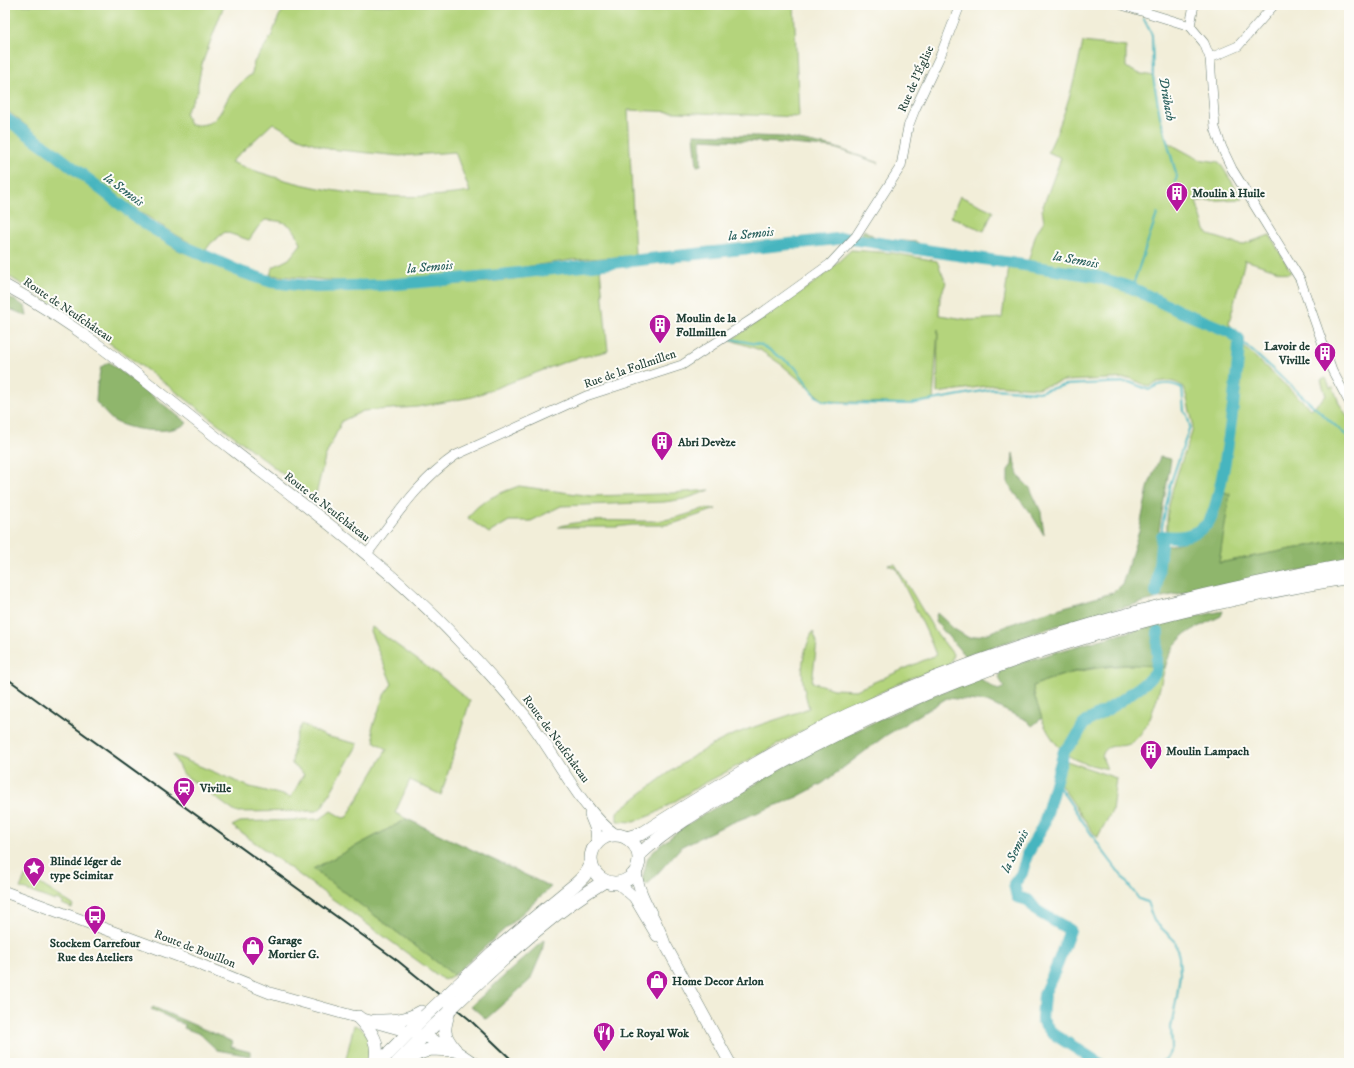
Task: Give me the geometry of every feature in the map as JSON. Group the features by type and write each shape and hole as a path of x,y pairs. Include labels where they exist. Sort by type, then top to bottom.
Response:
{"highway":[{"path":"462,989 492,953 584,876 591,863 593,849 597,843 606,837 643,833 752,766 847,716 983,659 1070,630 1160,605 1285,577 1349,565"},
{"path":"639,855 654,841 689,818 814,745 890,708 972,674 1073,640 1161,616 1287,588 1349,577"},
{"path":"591,863 598,876 605,881 618,883 625,881 636,872 639,863 639,855 635,845 621,836"},
{"path":"380,1063 410,1031 431,1020 462,989 584,893 605,881"},
{"path":"397,1063 424,1036 431,1020 446,1004"},
{"path":"358,1017 376,1038 378,1049 375,1063"},
{"path":"375,1021 403,1020 411,1018 431,1020 455,1050"},
{"path":"397,1063 404,1062 431,1049 455,1050"}],"main road":[{"name":"Route de Neufchâteau","path":"5,285 44,308 118,360 367,554 424,605 513,700 549,748 584,801 600,821 621,836"},
{"name":"Route de Neufchâteau","path":"584,801 596,830 597,843"},
{"path":"636,872 640,891 660,927 665,944 730,1063"},
{"path":"618,883 634,897 655,934 665,944"},
{"name":"Route de Bouillon","path":"5,892 189,960 270,994 375,1021 424,1036 455,1050 474,1063"}],"street":[{"name":"Rue de l'Église","path":"901,166 908,127 941,54 960,5"},
{"path":"1122,5 1190,26 1204,43 1210,58 1215,128 1222,148 1232,169 1300,279 1332,370 1349,402"},
{"path":"1190,26 1194,5"},
{"path":"1210,58 1238,46 1274,5"},
{"name":"Rue de la Follmillen","path":"367,554 421,485 441,465 456,456 586,396 682,365 726,337 830,264 854,239 901,166"}],"green space":[{"path":"5,5 224,5 202,64 198,91 185,113 190,125 198,125 209,123 217,117 231,94 252,74 254,62 271,37 279,16 287,5 794,5 799,117 628,110 635,256 571,260 491,272 386,282 339,281 270,275 273,267 289,259 301,244 292,227 288,224 284,222 265,220 249,240 225,232 211,243 205,251 152,220 127,203 77,166 5,109","holes":["273,123 299,138 329,149 400,156 455,152 470,192 409,197 348,193 289,181 231,162"]},
{"path":"1083,42 1126,47 1126,67 1137,73 1153,76 1160,116 1167,142 1198,159 1219,162 1243,199 1196,201 1205,230 1209,235 1241,245 1270,235 1291,272 1288,274 1245,260 1229,323 1239,339 1239,364 1221,486 1208,523 1195,533 1175,535 1167,533 1167,520 1171,494 1192,432 1193,423 1184,387 1180,384 1171,381 1162,381 1149,387 1130,378 1064,381 1037,388 994,385 937,393 938,329 933,400 911,404 824,401 782,365 760,350 731,340 821,278 851,250 893,253 937,261 946,283 940,297 939,315 971,320 1002,318 1009,266 1027,266 1036,233 1044,221 1042,209 1061,158 1048,152 1060,125 1069,98"},
{"path":"5,122 144,229 178,250 272,287 315,292 385,289 489,282 600,268 608,351 570,360 472,397 417,407 363,411 342,421 325,457 315,499 163,382 85,326 5,274"},
{"path":"694,134 784,137 834,147 879,163 834,148 782,143 701,139 701,165 697,166"},
{"path":"960,196 993,211 984,231 951,217"},
{"path":"864,230 878,239 917,242 931,252 963,255 962,259 856,242"},
{"path":"5,295 25,306 27,316 5,307"},
{"path":"1243,346 1311,409 1326,396 1321,380 1326,378 1330,388 1333,387 1339,403 1349,419 1349,538 1219,563 1229,494 1224,492 1241,385"},
{"path":"109,362 187,423 172,429 152,430 132,428 113,421 96,402 97,386 101,367"},
{"path":"1013,453 1019,477 1030,488 1041,512 1044,535 1033,517 1008,484 1008,470 1012,465"},
{"path":"1160,457 1171,459 1156,548 1183,542 1201,533 1213,518 1224,492 1230,494 1219,563 1349,538 1349,561 1162,597 1062,624 965,656 935,621 937,613 954,629 969,638 988,633 1030,617 1112,593 1122,585 1139,531 1149,484"},
{"path":"519,486 591,496 659,494 710,490 685,499 664,502 561,506 531,521 509,521 489,533 468,518 472,512 490,498"},
{"path":"703,509 716,509 675,523 664,525 558,527 594,521 667,520"},
{"path":"895,564 935,631 953,654 951,662 946,666 908,679 820,722 696,788 656,813 634,822 617,821 617,812 666,775 704,749 740,732 809,708 804,687 802,669 805,651 813,631 817,642 812,682 833,689 856,690 936,655 896,568 888,565"},
{"path":"1223,611 1221,616 1186,634 1179,640 1169,656 1165,668 1132,665 1098,667 1065,674 1033,686 1034,695 1042,718 1032,726 1026,720 987,702 947,698 885,736 823,783 797,797 726,825 682,846 648,884 643,884 642,880 648,857 658,847 686,825 806,754 928,697 979,678 998,690 1005,687 1000,679 999,674 1001,669 1111,637"},
{"path":"372,627 445,680 470,701 441,795 410,780 395,813 407,819 313,869 454,975 444,980 232,826 240,822 320,819 331,811 343,818 347,817 387,749 375,742 372,729 384,695 392,684 370,631"},
{"path":"1143,664 1165,668 1151,716 1141,733 1134,741 1130,744 1107,748 1102,757 1107,769 1078,761 1065,753 1051,737 1041,717 1037,707 1033,686 1074,672 1114,666"},
{"path":"302,724 325,736 358,744 322,807 317,811 235,812 182,773 173,755 250,787 291,797 304,774 292,764 293,749"},
{"path":"1064,760 1116,778 1112,811 1097,838 1058,781"},
{"path":"407,819 551,887 454,975 313,869"},
{"path":"26,875 73,905 72,908 62,904 63,902 56,899 55,901 20,888"},
{"path":"544,940 542,952 530,980 486,1019 471,1006"},
{"path":"153,1007 233,1042 231,1047 250,1052 250,1056 217,1050 200,1034 184,1028 185,1025 151,1009"},
{"path":"354,1025 360,1027 367,1035 371,1051 371,1063 345,1063"}],"waterway":[{"name":"Drübach","path":"1144,19 1152,35 1153,76 1160,116 1177,177 1175,182"},
{"name":"la Semois","path":"5,118 53,152 147,225 181,245 241,272 272,282 316,287 385,285 490,276 846,238 1095,276 1132,288 1177,310 1230,332 1239,339 1229,436 1219,492 1213,512 1207,524 1197,532 1180,537 1162,536 1156,593"},
{"name":"Drübach","path":"1132,288 1157,214"},
{"path":"695,331 721,336"},
{"path":"727,338 761,345 795,367 816,396 824,401 841,403 911,404 993,389 1038,392 1065,385 1129,382 1149,390 1161,384 1169,384 1182,388 1184,412 1187,415 1190,426 1171,482 1162,527 1162,536"},
{"path":"1239,339 1349,438"},
{"name":"la Semois","path":"1157,651 1158,632"},
{"name":"la Semois","path":"1099,1063 1052,1033 1042,1020 1044,994 1056,968 1070,930 1037,911 1028,900 1017,897 1014,884 1022,873 1027,855 1044,824 1064,751 1076,738 1083,725 1115,705 1149,680 1156,672 1157,659"},
{"path":"1055,781 1103,851 1139,899 1147,902 1154,921 1175,941 1179,957 1180,974 1171,1027 1172,1048 1166,1059 1159,1063"}],"railway":[{"path":"5,677 398,961 469,1019 515,1063"}],"place":[{"name":"Moulin à Huile","path":"1177,212"},
{"name":"Moulin de la Follmillen","path":"660,344"},
{"name":"Lavoir de Viville","path":"1325,372"},
{"name":"Abri Devèze","path":"662,462"},
{"name":"Moulin Lampach","path":"1151,770"},
{"name":"Viville","path":"184,808"},
{"name":"Blindé léger de type Scimitar","path":"34,888"},
{"name":"Stockem Carrefour Rue des Ateliers","path":"95,936"},
{"name":"Garage Mortier G.","path":"253,966"},
{"name":"Home Decor Arlon","path":"657,1000"},
{"name":"Le Royal Wok","path":"604,1052"}]}
